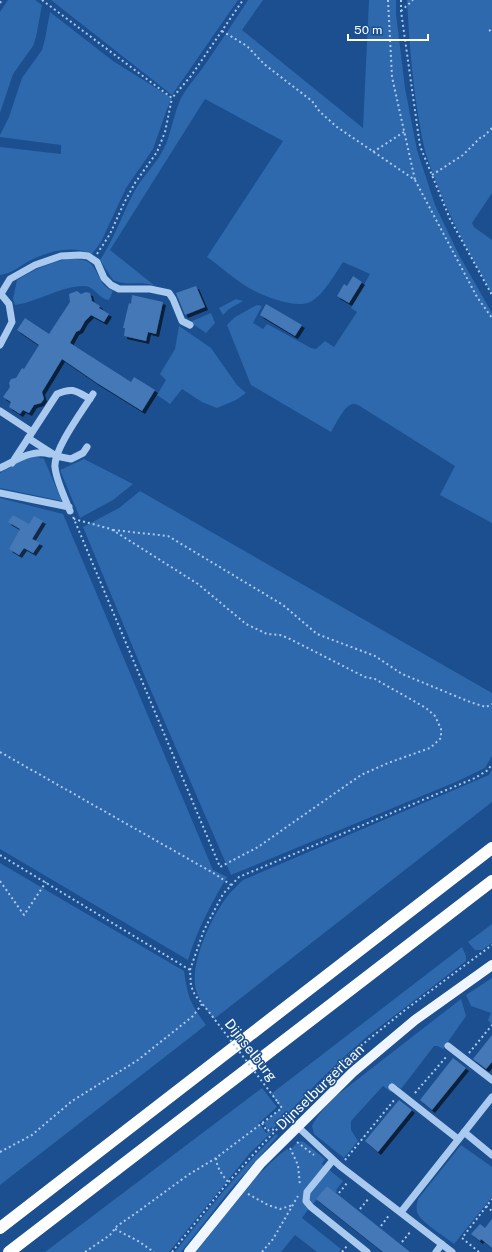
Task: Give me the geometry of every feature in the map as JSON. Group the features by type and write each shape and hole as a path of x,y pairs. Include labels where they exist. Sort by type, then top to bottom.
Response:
{"highway":[{"path":"0,1228 492,848"},
{"path":"9,1252 492,881"}],"main road":[{"name":"Dijnselburgerlaan","path":"189,1252 260,1164 287,1144 298,1127 353,1072 415,1020 492,965"}],"street":[{"path":"0,345 12,322 9,304 1,294 10,278 35,265 60,256 88,256 97,262 104,278 119,289 150,289 169,293 174,298 182,321 190,325"},
{"path":"12,463 57,394 68,389 92,397 54,461 55,472 70,509"},
{"path":"0,411 56,456"},
{"path":"0,468 30,453 42,452 71,460 83,453 87,447"},
{"path":"0,493 70,509"},
{"path":"451,1047 492,1080"},
{"path":"392,1087 458,1139"},
{"path":"401,1212 492,1097"},
{"path":"298,1127 340,1166 452,1252"},
{"path":"464,1132 492,1155"},
{"path":"333,1160 306,1192 306,1201 311,1207 367,1252"},
{"path":"436,1252 442,1244"}],"path":[{"path":"42,0 172,98"},
{"path":"93,260 103,248 134,183 157,152 166,132 172,98 191,76 243,0"},
{"path":"388,0 392,77 415,180 477,297 492,318"},
{"path":"401,0 401,11 420,146 450,219 492,295"},
{"path":"401,11 413,0"},
{"path":"222,31 247,46 264,64 312,101 320,112 337,127 415,180"},
{"path":"432,175 463,155 492,128"},
{"path":"373,152 404,132"},
{"path":"70,509 220,867 258,848 361,775 388,763 430,748 441,738 441,728 435,716 426,708 375,679 365,677 288,638 280,635 267,634 246,624 198,584 111,529"},
{"path":"74,519 111,529 168,536 282,605 317,634 375,656 402,674 439,690 486,707 492,704"},
{"path":"0,752 208,870 231,885"},
{"path":"0,856 46,882 190,970 204,930 223,894 239,877 475,778 488,770 492,764"},
{"path":"0,881 24,915 46,882"},
{"name":"Dijnselburg","path":"190,970 191,986 195,995 282,1108 262,1123"},
{"path":"0,1152 32,1135 72,1101 138,1060 193,1016 202,1004"},
{"path":"465,1058 492,1025"},
{"path":"409,1100 451,1047"},
{"path":"340,1166 400,1094"},
{"path":"85,1252 110,1235 136,1212 188,1175 216,1158 262,1123 267,1131 272,1129 287,1144 298,1165 301,1191 273,1239 262,1252"},
{"path":"339,1193 348,1182"},
{"path":"360,1209 369,1198"},
{"path":"479,1252 462,1238 492,1199"},
{"path":"486,1206 492,1211"},
{"path":"381,1226 390,1214"},
{"path":"115,1229 138,1241 154,1252"},
{"path":"402,1242 411,1231"}],"shaded area":[{"path":"8,0 35,0 42,5 33,46 13,74 0,113 0,12"},
{"path":"51,0 238,0 172,95"},
{"path":"248,0 263,0 242,30 363,128 369,0 396,0 396,14 405,88 417,150 435,205 459,255 492,313 492,523 440,495 455,466 360,406 354,404 347,407 331,432 251,385 227,325 235,317 257,305 262,306 253,323 263,329 267,324 311,348 316,349 325,341 334,347 357,312 351,308 370,274 343,262 320,295 310,302 296,304 270,298 249,288 207,257 283,141 205,99 110,250 155,286 150,284 124,283 113,280 100,260 114,235 134,192 163,151 181,98"},
{"path":"407,0 492,0 492,193 472,223 474,227 492,240 492,294 450,214 435,180 425,151 414,86"},
{"path":"50,12 113,61 172,98 153,149 126,188 101,242 92,254 77,250 61,250 38,257 13,271 0,275 0,147 61,154 61,145 0,137 9,117 22,78 42,50"},
{"path":"66,259 76,259 89,262 105,286 113,291 109,300 102,298 92,288 77,286 15,305 13,299 17,280 40,268"},
{"path":"236,299 243,301 229,309 223,315 219,308"},
{"path":"211,313 215,323 206,333 190,322"},
{"path":"179,326 211,348 237,385 246,393 236,400 217,408 202,402 182,389 170,404 157,395 166,380 160,374 175,349"},
{"path":"33,456 44,459 62,501 0,488 0,473"},
{"path":"84,459 133,484 113,500 80,518 60,470"},
{"path":"140,491 492,693 492,756 485,768 458,781 231,875 146,679 83,527 119,508"},
{"path":"0,498 63,514 213,870 227,877 205,917 188,960 0,849"},
{"path":"492,770 492,802 214,1019 199,998 196,990 195,980 198,955 208,929 220,907 228,895 243,880 489,775"},
{"path":"0,863 184,971 190,1000 206,1025 0,1185"},
{"path":"492,924 492,943 482,950 475,950 468,942"},
{"path":"462,947 466,956 466,961 369,1035 319,1081 273,1129 272,1127 268,1130 264,1123 281,1108 271,1094"},
{"path":"492,978 492,1025 488,1020 491,1013 471,1006 466,995"},
{"path":"461,999 466,1016 443,1049 438,1046 434,1046 401,1089 397,1086 391,1092 383,1086 351,1121 351,1130 358,1141 344,1158 314,1134 312,1126 314,1122 322,1110 336,1096"},
{"path":"262,1088 277,1107 259,1123 266,1133 273,1131 250,1153 169,1252 45,1252"},
{"path":"276,1134 278,1136 231,1189 181,1252 175,1252 236,1176"},
{"path":"301,1141 325,1159 322,1164 324,1166 307,1188 309,1208 302,1218 341,1249 339,1252 317,1252 295,1235 281,1252 196,1252 238,1198 262,1171 287,1149 289,1151"},
{"path":"461,1145 492,1167 492,1197 454,1244 422,1220 417,1212 417,1207 418,1199"},
{"path":"328,1169 343,1181 336,1190 336,1193 327,1186 313,1204 309,1200 309,1193"}],"building":[{"path":"353,276 362,282 349,303 337,296 344,284 347,286"},
{"path":"196,286 205,307 185,315 176,293"},
{"path":"77,291 81,294 86,292 90,293 92,301 100,306 99,308 109,314 104,322 91,315 85,321 80,330 76,332 70,343 131,382 134,377 155,390 142,411 62,359 42,392 44,399 41,403 34,405 29,413 23,410 20,414 9,407 11,402 3,397 10,387 9,383 11,379 16,378 22,368 24,369 39,345 17,330 25,318 49,334 70,302 69,294"},
{"path":"132,295 163,302 156,334 148,332 146,341 124,336 125,328 123,328 129,303 131,304"},
{"path":"266,304 302,325 295,336 260,315"},
{"path":"13,515 29,524 34,516 43,521 32,539 40,543 33,553 24,548 19,555 9,549 20,529 8,522"},
{"path":"492,1035 492,1062 486,1069 473,1059"},
{"path":"453,1058 466,1068 432,1110 420,1100"},
{"path":"399,1100 412,1110 378,1152 365,1141"},
{"path":"327,1186 410,1252 383,1252 316,1199"},
{"path":"492,1219 492,1248 481,1239 480,1241 471,1234 480,1224 485,1228"}]}
